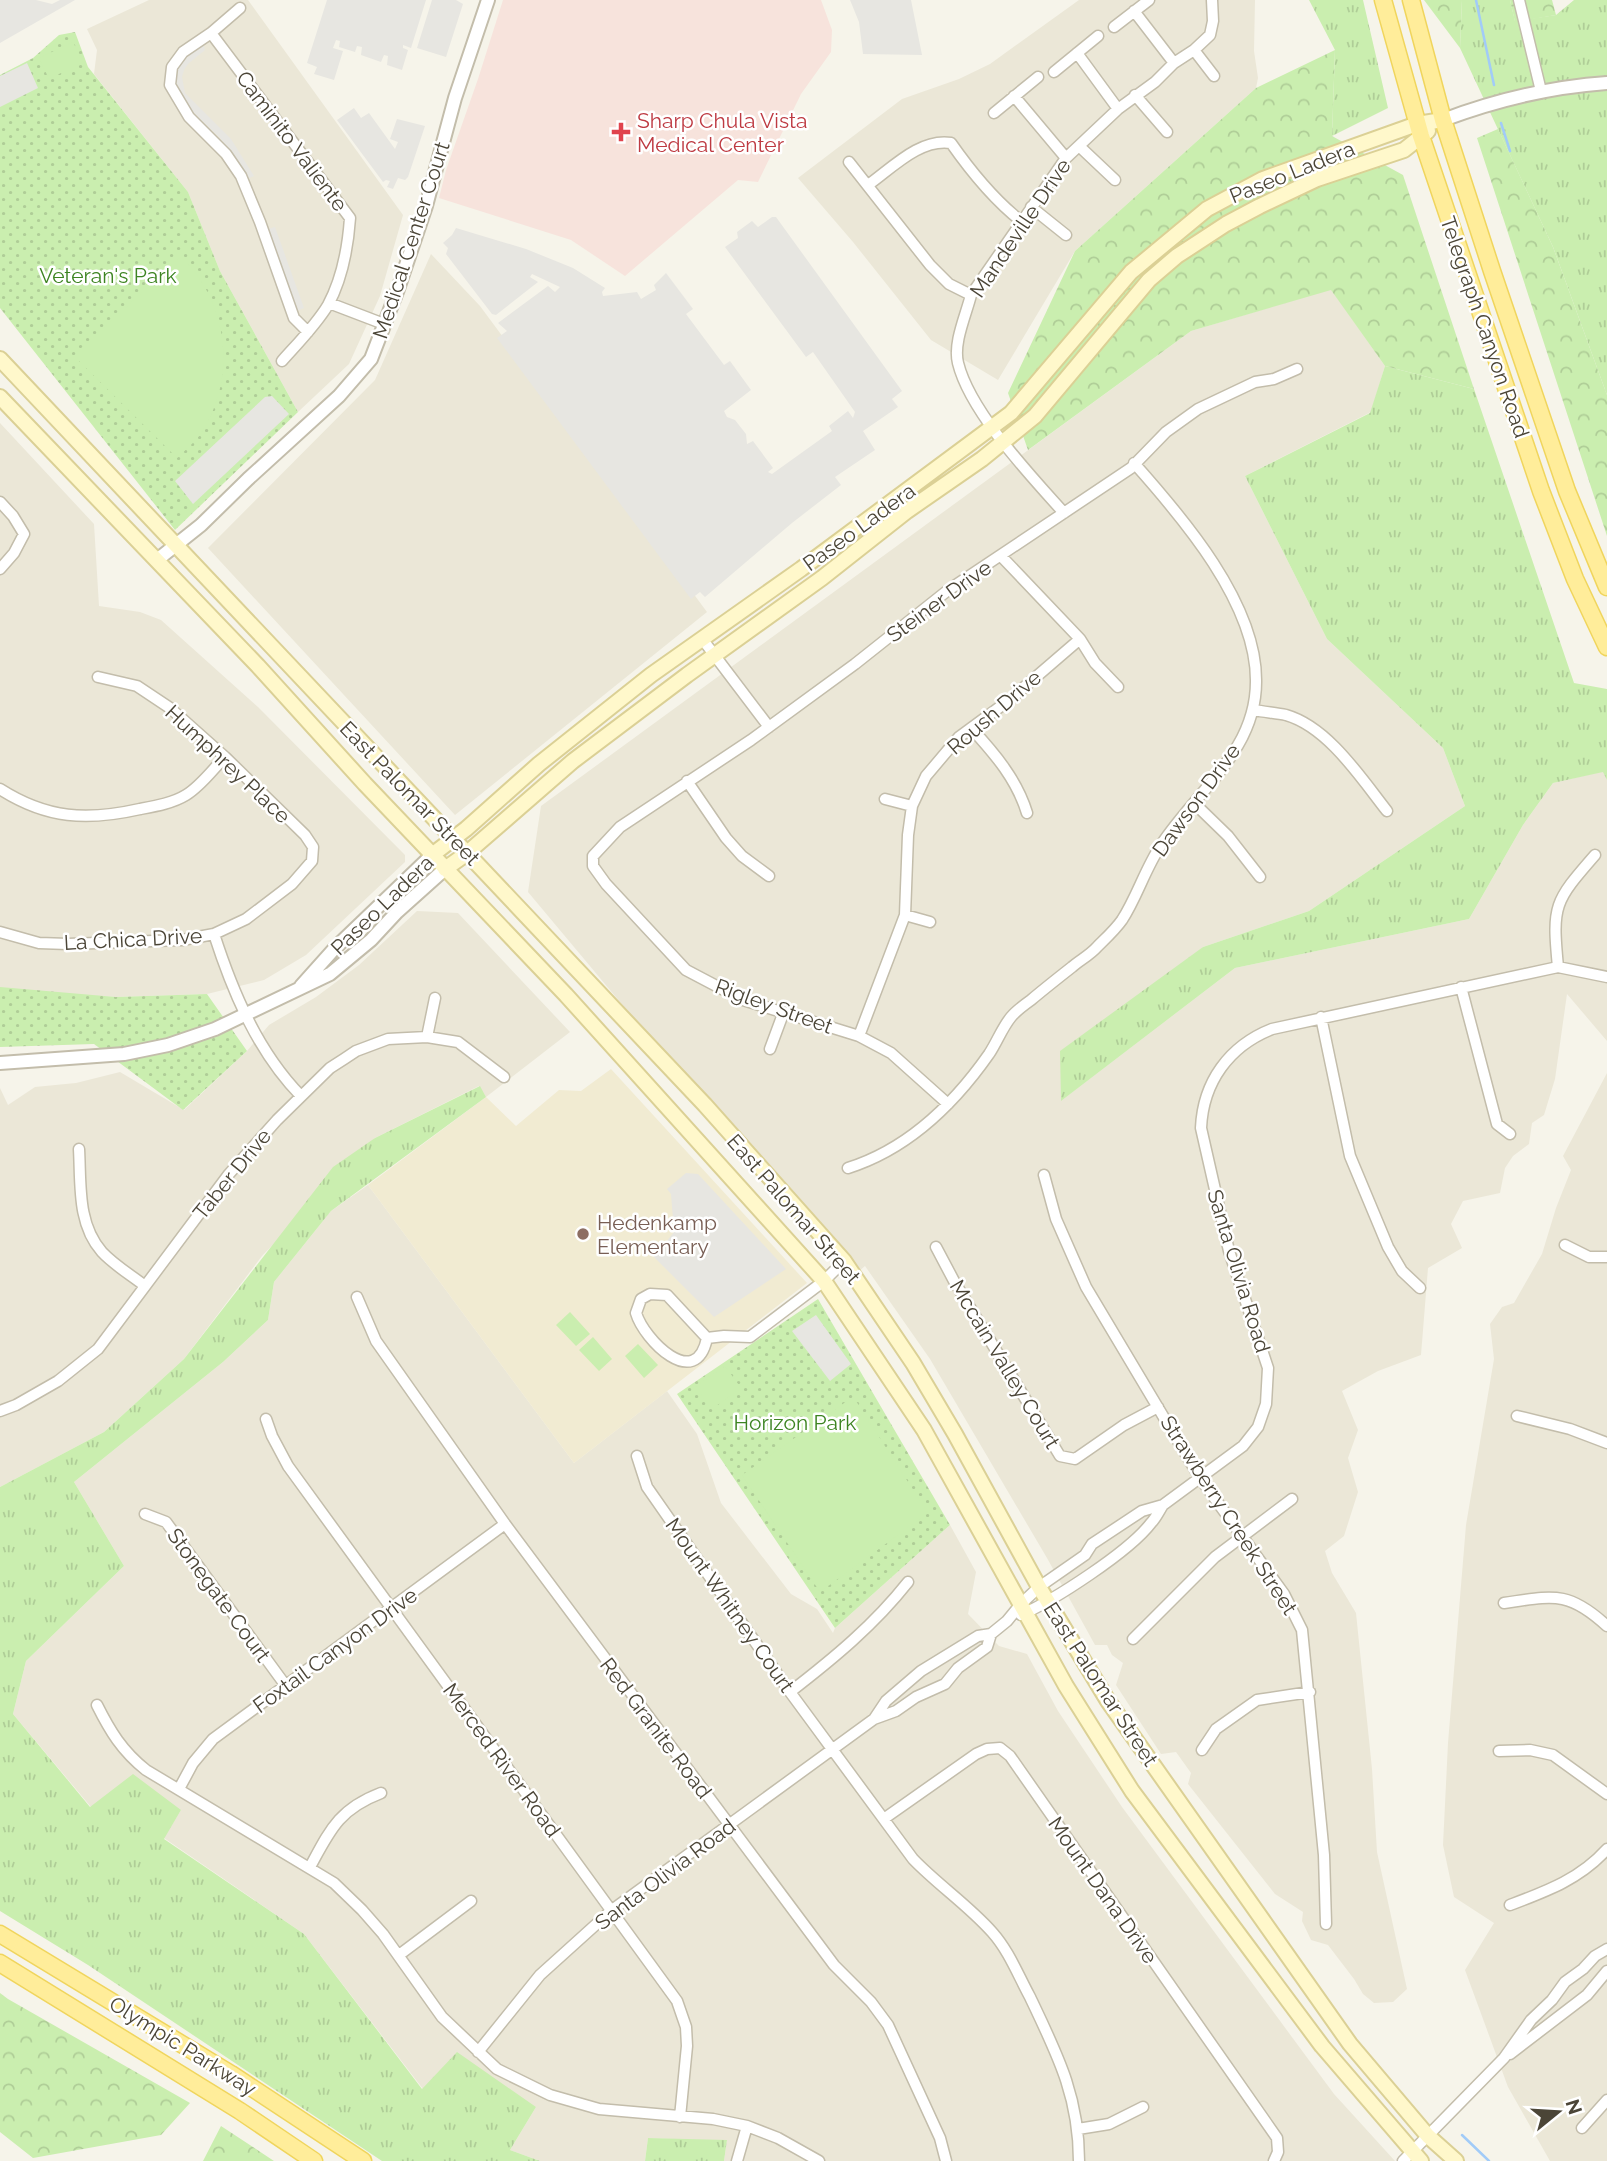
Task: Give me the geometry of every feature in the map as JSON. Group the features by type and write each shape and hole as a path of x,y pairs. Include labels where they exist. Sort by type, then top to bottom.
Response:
{"main road":[{"name":"Telegraph Canyon Road","path":"1383,0 1419,130 1541,491 1575,579 1607,647"},
{"name":"Telegraph Canyon Road","path":"1411,0 1443,120 1567,491 1607,587"},
{"name":"Paseo Ladera","path":"432,856 573,736 651,675 1011,413 1131,272 1207,209 1263,179 1443,120"},
{"name":"Paseo Ladera","path":"445,869 573,761 822,578 907,511 982,459 1035,416 1149,280 1177,256 1226,224 1317,179 1404,150 1419,130"},
{"name":"East Palomar Street","path":"0,359 705,1105 845,1261 913,1363 1047,1601 1108,1701 1350,2044 1428,2136 1456,2161"},
{"name":"East Palomar Street","path":"0,397 258,666 432,856 566,995 824,1280 925,1430 1066,1686 1132,1791 1322,2046 1412,2158"},
{"name":"Olympic Parkway","path":"0,1934 230,2074 363,2161"},
{"name":"Olympic Parkway","path":"0,1963 217,2097 314,2161"},
{"path":"217,2097 230,2074"}],"street":[{"name":"Medical Center Court","path":"157,560 201,525 247,479 339,396 371,359 426,206 455,98 488,0"},
{"path":"1114,27 1149,0"},
{"name":"Mandeville Drive","path":"1064,513 1002,441 969,390 958,362 958,347 971,295 1066,158 1118,108 1155,82 1174,63 1210,36 1213,21 1212,0"},
{"path":"1519,0 1541,91"},
{"path":"240,8 183,52 172,67 170,85 189,117 226,154 241,176 294,318 308,332"},
{"path":"1134,11 1174,63"},
{"name":"Caminito Valiente","path":"211,33 350,219 348,251 328,303 282,362"},
{"path":"1054,72 1098,36"},
{"path":"1194,50 1214,76"},
{"path":"1077,54 1118,108"},
{"path":"993,113 1038,77"},
{"name":"Paseo Ladera","path":"1443,120 1472,109 1541,91 1607,83"},
{"path":"1135,95 1167,132"},
{"path":"1014,96 1066,158"},
{"path":"868,185 925,145 938,141 951,143 974,176 999,204 1021,222"},
{"path":"1079,146 1115,180"},
{"path":"849,162 930,265 949,284 971,295"},
{"path":"1031,207 1066,235"},
{"path":"328,303 384,324"},
{"name":"Steiner Drive","path":"593,856 620,827 769,727 947,591 1131,468 1166,432 1198,410 1255,382 1274,379 1297,369"},
{"name":"Dawson Drive","path":"848,1168 890,1150 948,1104 991,1051 1011,1016 1094,950 1120,923 1149,864 1170,832 1230,761 1254,710 1256,681 1253,651 1227,587 1186,523 1134,463"},
{"path":"0,502 24,534 14,553 0,569"},
{"path":"1001,556 1080,639 1095,663 1118,687"},
{"name":"Roush Drive","path":"859,1035 905,915 906,861 912,806 926,776 960,737 1080,639"},
{"path":"702,640 769,727"},
{"name":"Humphrey Place","path":"98,677 136,686 191,725 305,835 313,847"},
{"path":"1254,710 1288,716 1317,731 1347,761 1387,811"},
{"path":"972,729 996,756 1021,794 1027,813"},
{"path":"0,789 36,808 57,814 84,817 124,813 166,804 188,794 225,757"},
{"path":"687,781 726,838 742,856 769,876"},
{"path":"886,799 912,806"},
{"path":"1194,803 1228,836 1260,877"},
{"name":"La Chica Drive","path":"0,932 39,943 68,944 182,940 214,934 246,919 292,884 312,861 313,847"},
{"path":"1558,967 1554,926 1558,901 1595,855"},
{"name":"Paseo Ladera","path":"298,988 335,948 432,856"},
{"name":"Rigley Street","path":"593,856 593,866 606,884 686,970 743,1000 859,1035 891,1054 948,1104"},
{"name":"Paseo Ladera","path":"0,1063 124,1054 168,1045 215,1029 330,974 371,940 397,912 445,869"},
{"path":"905,915 930,922"},
{"path":"214,934 225,970 264,1052 301,1096"},
{"name":"Santa Olivia Road","path":"874,1719 886,1701 921,1671 978,1636 991,1634 1023,1608 1039,1587 1085,1555 1093,1544 1110,1530 1122,1526 1142,1511 1163,1505 1243,1446 1258,1427 1266,1404 1269,1379 1266,1357 1229,1251 1201,1128 1204,1102 1218,1071 1241,1045 1272,1029 1558,967 1607,977"},
{"path":"1461,987 1497,1124 1510,1134"},
{"path":"427,1037 435,998"},
{"path":"770,1049 783,1014"},
{"path":"1321,1017 1350,1156 1388,1247 1402,1271 1419,1288"},
{"name":"Taber Drive","path":"0,1411 58,1381 98,1349 229,1174 330,1068 356,1051 388,1039 427,1037 458,1042 504,1077"},
{"path":"79,1149 82,1212 92,1238 103,1253 145,1286"},
{"name":"Strawberry Creek Street","path":"1045,1175 1051,1206 1079,1273 1200,1478 1240,1537 1284,1594 1299,1622 1305,1640 1310,1692 1324,1855 1326,1924"},
{"path":"1566,1245 1588,1257 1607,1257"},
{"name":"Mccain Valley Court","path":"936,1247 1060,1456 1076,1459 1124,1425 1158,1407"},
{"path":"707,1338 705,1350 691,1362 674,1360 639,1322 636,1313 641,1299 650,1294 667,1296 707,1338 750,1337 845,1261"},
{"name":"Red Granite Road","path":"357,1297 376,1341 505,1524 834,1965 871,2002 888,2025 940,2138 946,2161"},
{"path":"1517,1416 1570,1429 1607,1443"},
{"name":"Merced River Road","path":"267,1419 272,1436 288,1466 677,2001 686,2027 687,2046 680,2117"},
{"name":"Mount Whitney Court","path":"637,1456 647,1487 790,1692 913,1859 974,1914 1000,1942 1065,2072 1078,2129 1079,2161"},
{"path":"1133,1639 1215,1556 1292,1499"},
{"name":"Santa Olivia Road","path":"1023,1608 1047,1601 1102,1565 1150,1525 1163,1505"},
{"name":"Stonegate Court","path":"145,1514 166,1522 286,1686"},
{"name":"Foxtail Canyon Drive","path":"179,1790 193,1763 213,1739 505,1524"},
{"path":"790,1692 846,1648 884,1611 908,1582"},
{"path":"1504,1604 1545,1597 1560,1598 1585,1607 1607,1626"},
{"name":"Santa Olivia Road","path":"478,2052 540,1975 612,1910 874,1719 896,1711 916,1697 946,1684 958,1668 987,1647 991,1634"},
{"path":"1202,1749 1216,1729 1257,1700 1310,1692"},
{"path":"97,1705 113,1738 130,1758 334,1883 362,1910 399,1955 442,2017 497,2068 550,2095 598,2109 713,2119 747,2126 778,2138 819,2161"},
{"name":"Mount Dana Drive","path":"885,1818 976,1754 987,1749 1000,1748 1010,1756 1278,2138 1274,2161"},
{"path":"1499,1751 1530,1750 1553,1755 1607,1794"},
{"path":"310,1867 338,1820 359,1801 381,1793"},
{"path":"1510,1905 1568,1881 1591,1865 1607,1849"},
{"path":"399,1955 471,1901"},
{"path":"1412,2158 1428,2136 1504,2058 1531,2020 1552,2000 1565,1982 1607,1949"},
{"path":"1504,2058 1566,2014 1587,1996 1607,1971"},
{"path":"1582,2128 1607,2100"},
{"path":"1078,2129 1109,2123 1143,2106"},
{"path":"737,2161 747,2126"}],"shaded area":[{"path":"0,0 36,0 52,4 60,0 75,0 0,43"},
{"path":"149,0 248,0 403,215 380,296 349,364 298,412 220,271 188,192 94,74 97,50 87,29"},
{"path":"327,0 426,0 411,48 403,45 403,48 408,50 402,70 387,65 388,56 384,55 381,62 361,55 362,47 357,46 355,52 339,47 340,41 336,40 333,48 343,51 334,80 314,74 317,67 307,63"},
{"path":"432,0 456,0 463,4 446,57 417,48"},
{"name":"Sharp Chula Vista Medical Center","path":"503,0 821,0 832,30 831,52 801,94 758,182 738,180 625,276 571,240 439,198"},
{"path":"850,0 911,0 922,55 863,54 859,22"},
{"path":"1079,0 1255,0 1254,51 1258,78 1256,88 1075,251 998,380 931,340 798,178 902,99 959,79 990,64"},
{"path":"203,43 205,50 184,70 182,77 185,93 231,139 254,176 247,179 220,138 181,101 175,90 174,77 178,63"},
{"path":"27,63 38,88 0,107 0,76"},
{"path":"354,108 361,118 369,113 395,149 398,142 390,139 397,119 425,126 408,177 405,180 398,178 393,189 387,187 390,181 383,182 337,120"},
{"path":"776,217 902,391 892,399 898,407 863,431 875,450 835,477 841,485 705,597 700,592 691,599 497,338 507,331 498,323 548,286 555,292 560,287 532,274 530,277 538,282 496,315 492,314 446,254 448,248 443,243 456,228 526,249 573,268 605,288 603,296 637,292 641,299 656,290 654,285 666,273 693,309 686,314 724,365 730,361 751,390 724,411 746,434 747,444 753,441 773,468 768,472 772,474 832,431 829,426 848,411 853,418 855,412 813,352 806,357 725,247 738,238 737,232 752,221 758,227"},
{"path":"275,227 304,308 297,311 268,229"},
{"path":"431,254 480,306 707,612 455,815 208,548 375,380"},
{"path":"1331,289 1385,366 1371,412 1245,476 1327,639 1443,748 1465,806 1309,911 1203,947 1062,1100 1235,968 1469,919 1523,825 1553,783 1604,771 1607,780 1607,1041 1567,994 1555,1079 1544,1115 1532,1123 1529,1144 1513,1156 1505,1168 1500,1193 1463,1201 1451,1224 1462,1248 1428,1268 1421,1355 1378,1371 1342,1391 1358,1430 1348,1458 1358,1492 1344,1536 1325,1551 1332,1573 1356,1613 1372,1769 1377,1852 1407,1989 1393,2002 1374,2003 1363,1994 1328,1945 1311,1940 1302,1921 1303,1912 1275,1894 1188,1784 1191,1773 1176,1752 1161,1754 1116,1685 1123,1663 1112,1655 1107,1645 1095,1645 930,1359 865,1266 851,1278 528,892 541,806 1191,331"},
{"path":"272,396 289,414 193,504 175,481 265,397"},
{"path":"0,423 94,524 99,606 140,612 161,620 258,707 405,855 405,862 306,955 264,980 207,994 116,997 0,991"},
{"path":"417,911 458,913 570,1032 486,1097 479,1086 375,1138 262,1256 184,1359 104,1432 0,1487 0,1088 8,1105 35,1087 76,1083 120,1072 184,1110 247,1051 269,1025 316,997 359,965"},
{"name":"Hedenkamp Elementary","path":"611,1069 807,1283 574,1463 368,1185 486,1097 516,1126 559,1090 581,1091"},
{"path":"1607,1073 1607,2161 1550,2161 1508,2087 1465,1970 1494,1923 1454,1897 1443,1845 1448,1743 1466,1525 1494,1359 1490,1324 1502,1307 1514,1303 1542,1254 1571,1170 1563,1156"},
{"path":"686,1173 698,1174 786,1269 714,1317 654,1257 674,1232 671,1194 667,1189"},
{"path":"368,1185 574,1463 667,1391 697,1434 721,1503 791,1594 817,1609 833,1633 835,1628 950,1525 976,1572 968,1614 999,1646 1027,1654 1058,1711 1122,1807 1334,2094 1395,2161 724,2161 727,2141 648,2138 645,2161 540,2161 510,2150 536,2107 423,2089 304,1934 164,1838 181,1810 91,1807 13,1714 26,1661 124,1566 74,1482 223,1362 268,1320 274,1282 331,1211"},
{"path":"816,1315 851,1364 830,1381 792,1331"}],"green space":[{"path":"1309,0 1363,0 1388,108 1332,136 1335,50"},
{"path":"1424,0 1462,0 1460,48"},
{"path":"1462,0 1510,0 1515,21 1556,15 1574,0 1607,0 1607,395 1553,247 1460,48"},
{"path":"1510,0 1552,0 1556,15 1515,22"},
{"name":"Veteran's Park","path":"75,32 88,67 188,192 220,271 298,412 175,530 0,308 0,75 33,58 59,35"},
{"path":"73,42 83,62 49,79 39,58"},
{"path":"1335,50 1332,136 1403,175 1474,389 1385,366 1331,290 1191,331 1028,450 1008,393 1075,251 1256,88"},
{"path":"1498,129 1553,247 1607,395 1607,536 1477,138"},
{"path":"181,257 197,275 218,317 223,363 221,386 214,409 201,434 177,458 78,360 78,351"},
{"path":"1385,366 1474,389 1574,683 1607,689 1607,780 1603,772 1553,783 1523,825 1469,919 1235,968 1061,1101 1060,1051 1203,947 1309,911 1465,806 1443,748 1327,639 1245,476 1370,413"},
{"path":"0,987 116,997 207,994 247,1051 183,1110 94,1044 0,1047"},
{"path":"480,1086 486,1097 331,1211 274,1282 268,1320 223,1362 74,1482 124,1566 26,1661 13,1714 90,1807 133,1774 181,1810 164,1839 304,1934 422,2089 457,2052 536,2107 510,2150 540,2161 382,2161 88,1965 0,1911 0,1487 104,1432 184,1359 333,1167 375,1138"},
{"name":"Horizon Park","path":"818,1299 950,1525 835,1628 677,1394"},
{"path":"570,1312 590,1334 576,1346 556,1325"},
{"path":"593,1337 612,1359 599,1371 579,1350"},
{"path":"638,1344 658,1365 644,1378 625,1356"},
{"path":"725,1366 741,1388 712,1409 695,1387"},
{"path":"847,1401 856,1401 928,1513 820,1592 742,1475"},
{"path":"0,1993 190,2103 161,2135 33,2158 0,2132"},
{"path":"221,2126 274,2161 203,2161"},
{"path":"648,2138 727,2140 724,2161 645,2161"}],"waterway":[{"path":"1476,0 1494,85"},
{"path":"1501,123 1510,151"},
{"path":"1462,2135 1489,2161"}],"place":[{"name":"Sharp Chula Vista Medical Center","path":"621,132"},
{"name":"Hedenkamp Elementary","path":"583,1234"}]}
